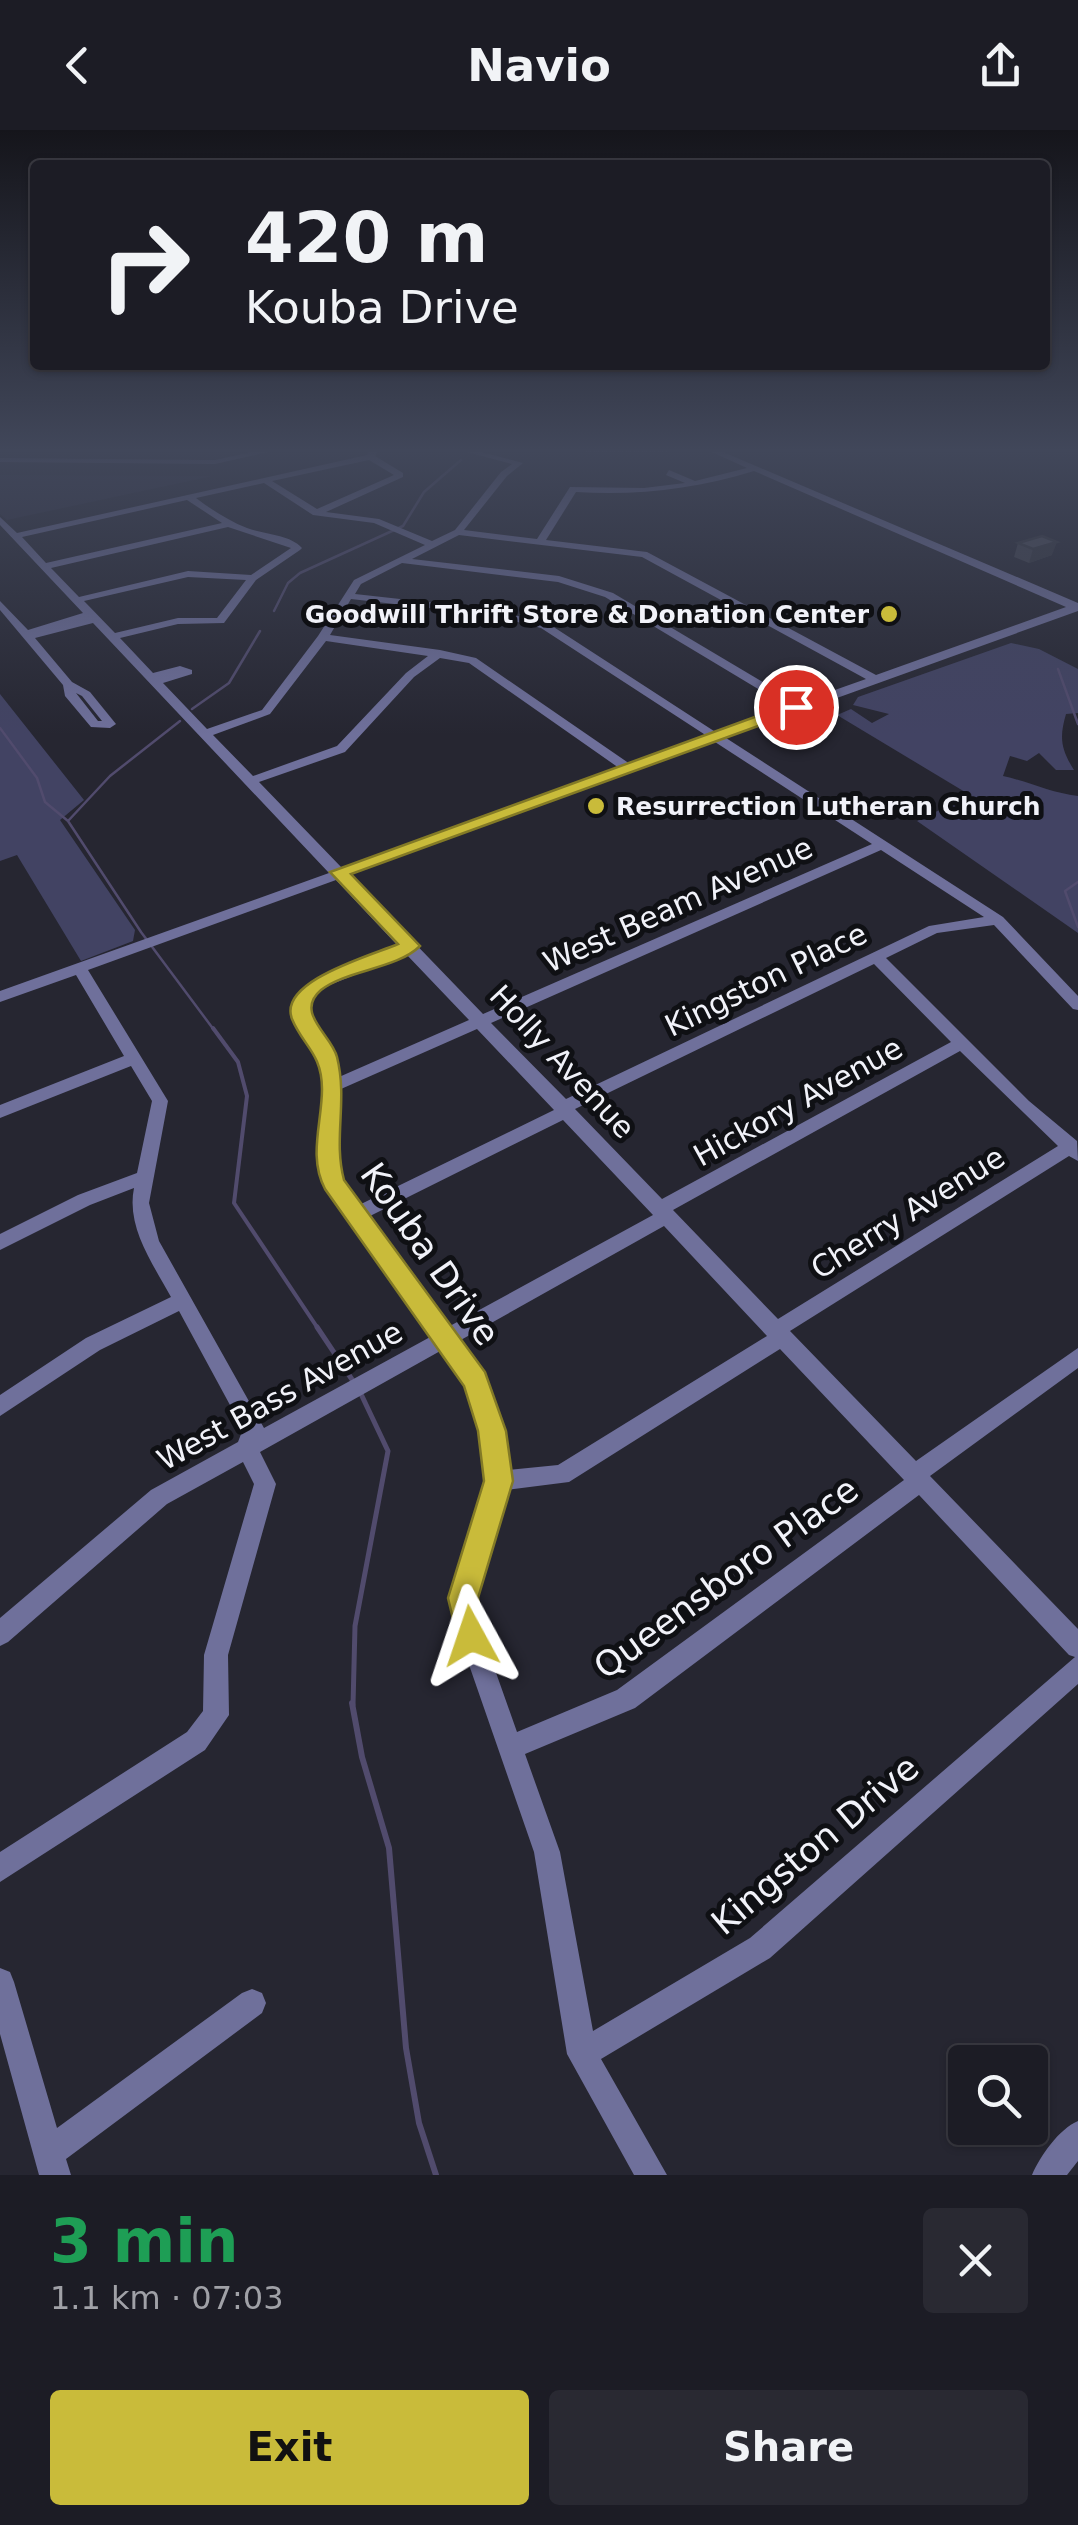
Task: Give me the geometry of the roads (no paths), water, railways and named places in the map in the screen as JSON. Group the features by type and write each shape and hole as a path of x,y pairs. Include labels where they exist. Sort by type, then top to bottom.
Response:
{"street":[{"name":"Holly Avenue","path":"23,544 1078,1646"},
{"path":"45,566 140,544"},
{"path":"112,637 178,621 220,621 253,578 296,544"},
{"path":"205,734 266,712 324,638 357,582 430,544"},
{"path":"584,544 618,548 654,558 874,679"},
{"path":"934,544 1077,607"},
{"path":"399,560 583,585 609,595 796,707"},
{"path":"77,600 188,574 253,578"},
{"path":"347,596 490,612 534,621 998,920 1078,1005"},
{"path":"0,604 68,684"},
{"path":"0,997 1077,607"},
{"path":"26,634 93,617"},
{"path":"324,638 472,660 626,768"},
{"path":"251,781 341,749 410,675 440,653"},
{"name":"West Beam Avenue","path":"333,1086 879,846"},
{"name":"Kingston Place","path":"354,1214 934,929 998,920"},
{"name":"Kouba Drive","path":"411,946 314,986 300,1007 302,1018 324,1048 333,1086 327,1159 333,1183 476,1381 492,1431 499,1481 463,1598 471,1636 547,1852 582,2054 651,2175"},
{"path":"876,957 1022,1105 1074,1150"},
{"path":"0,1868 196,1740 216,1716 216,1655 265,1484 247,1447 254,1428 150,1242 140,1203 160,1102 80,968"},
{"name":"Hickory Avenue","path":"664,1212 962,1043"},
{"path":"0,1112 134,1058"},
{"name":"Cherry Avenue","path":"499,1481 561,1475 779,1333 1074,1150"},
{"path":"0,1243 84,1200 145,1177"},
{"name":"West Bass Avenue","path":"0,1634 158,1497 445,1339 664,1212"},
{"path":"0,1407 93,1344 180,1301"},
{"name":"Queensboro Place","path":"512,1747 626,1699 1078,1357"},
{"name":"Kingston Drive","path":"582,2054 760,1948 1078,1668"},
{"path":"0,1982 52,2164 252,2002"},
{"path":"1048,2175 1078,2136"}],"waterway":[{"path":"274,611 288,583 300,573 363,544"},
{"path":"192,709 229,683 260,631"},
{"path":"1058,669 1078,724"},
{"path":"68,821 110,776 180,721"},
{"path":"0,728 37,778 45,802 68,821"},
{"path":"68,821 141,932 214,1030"},
{"path":"1078,882 1065,891 1078,927"},
{"path":"213,1028 238,1062 247,1096 234,1203 319,1330"},
{"path":"319,1330 353,1381"},
{"path":"353,1705 355,1626 388,1451 361,1394"},
{"path":"352,1703 362,1757 389,1848 406,2048 419,2123 436,2175"}],"place":[{"name":"Goodwill Thrift Store & Donation Center","path":"889,614"},
{"name":"Resurrection Lutheran Church","path":"596,806"}]}
